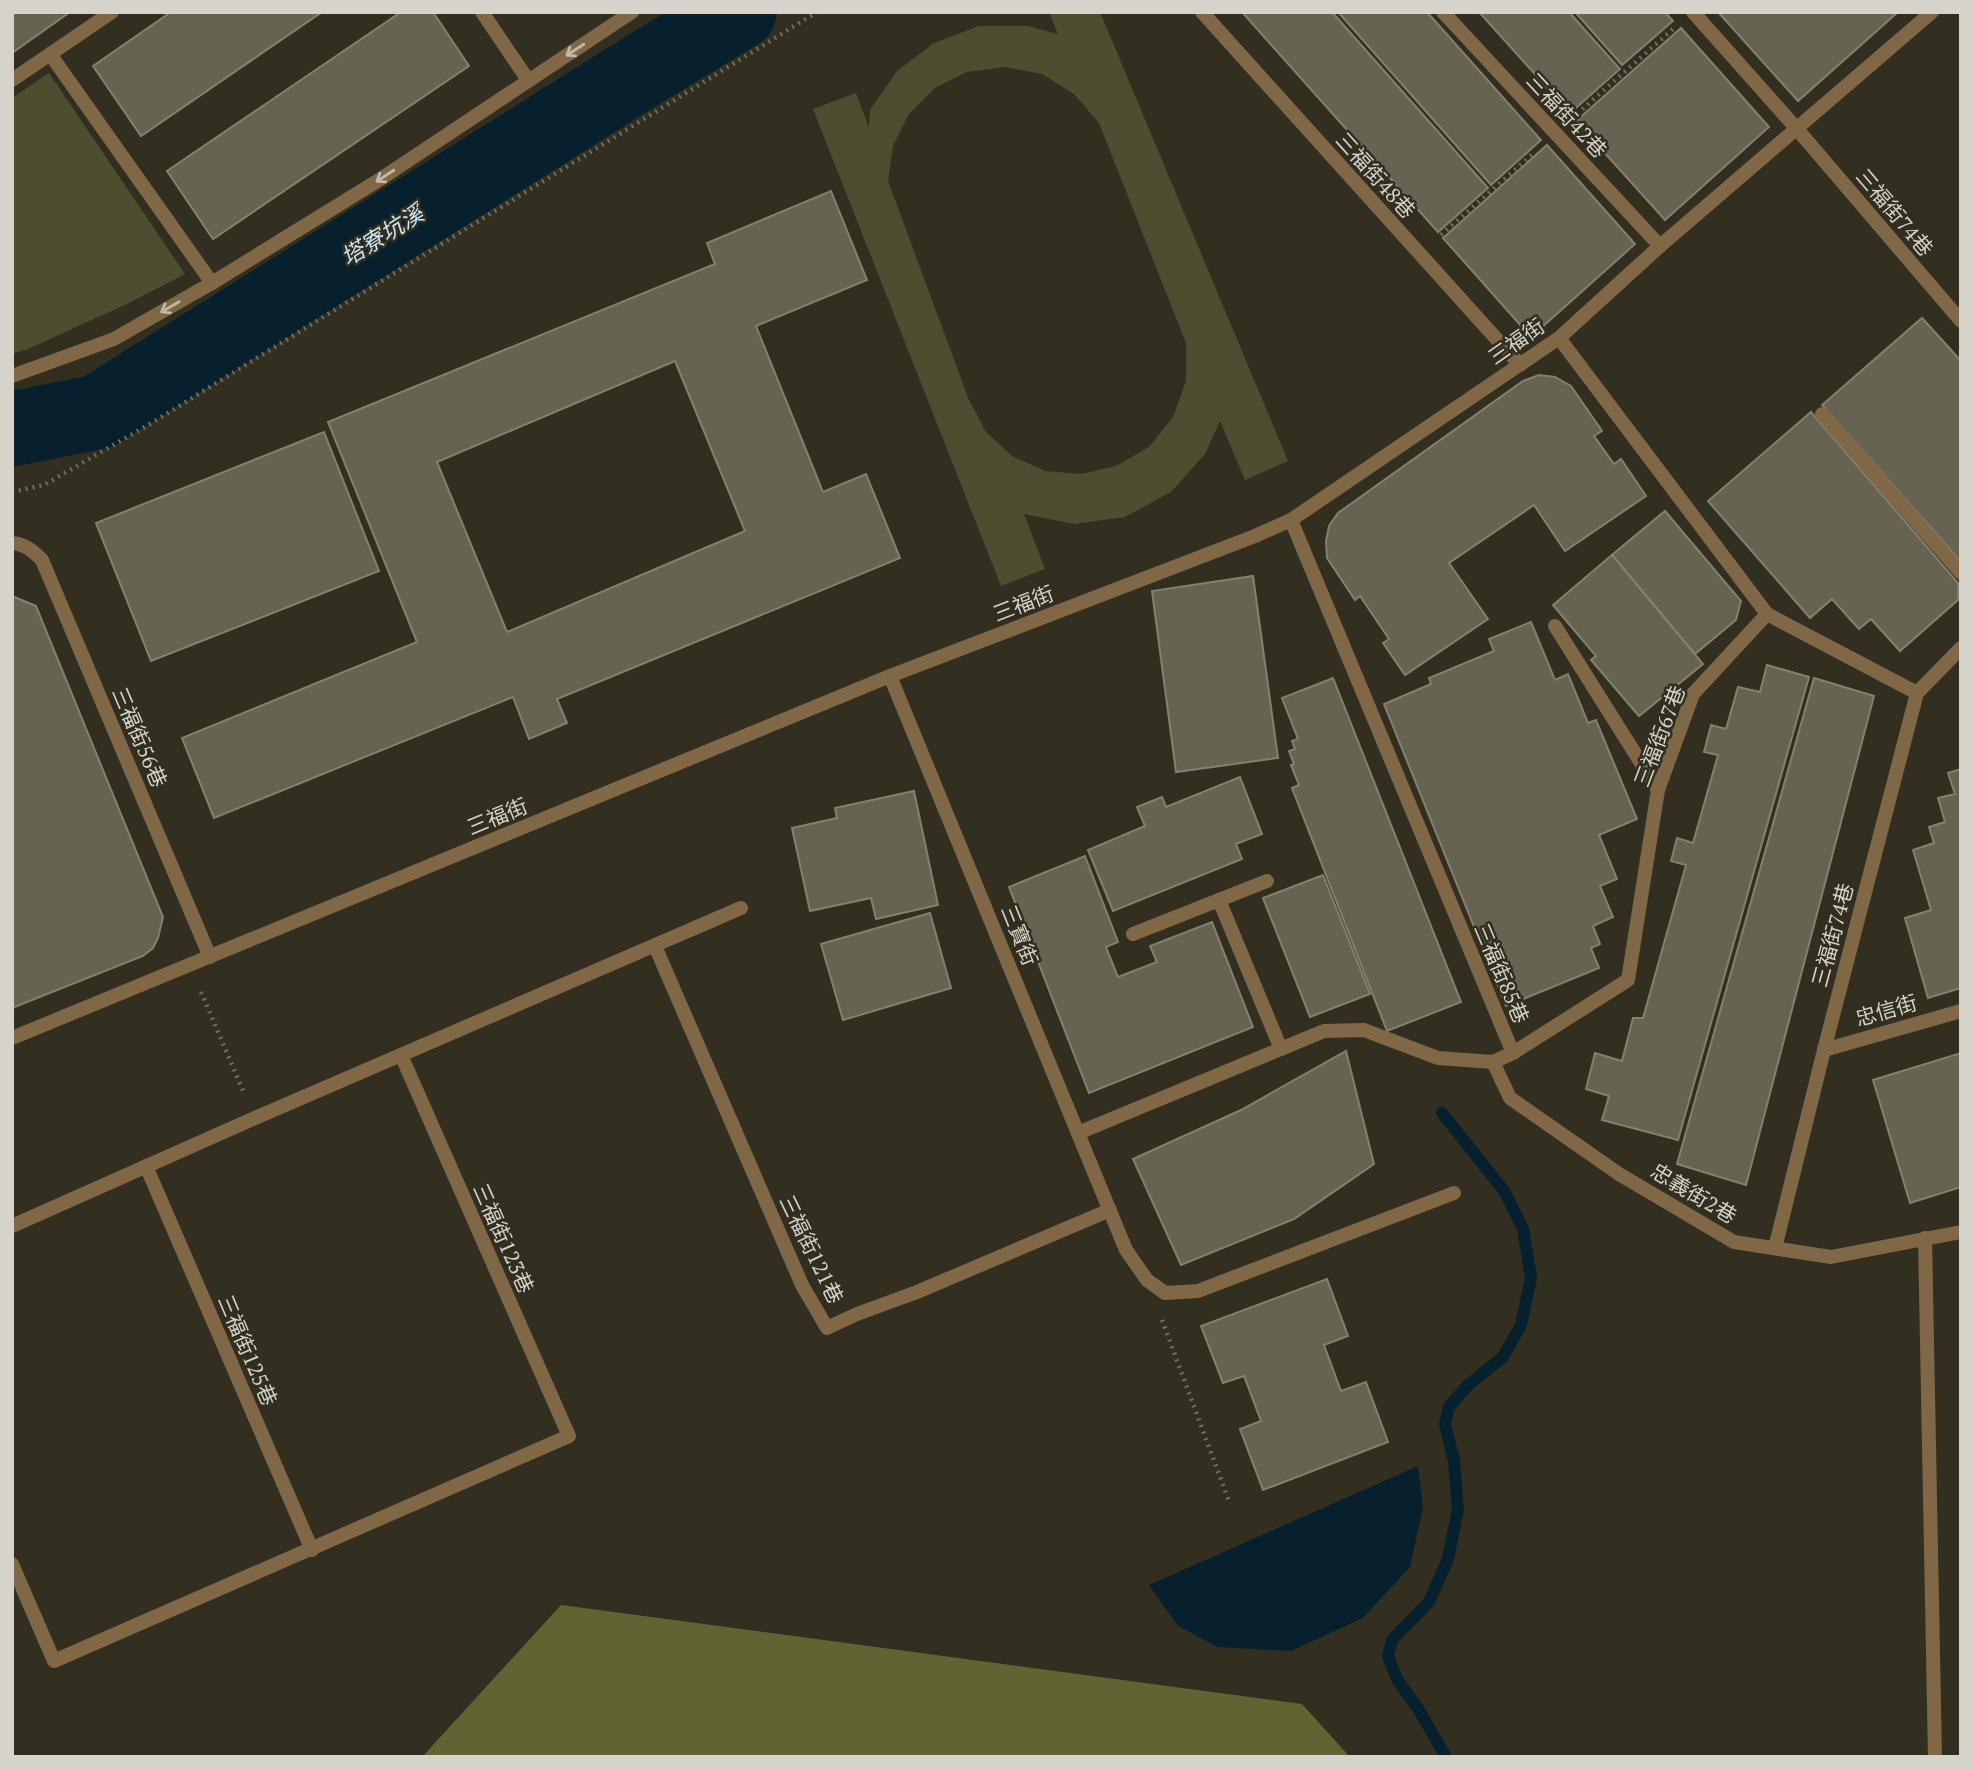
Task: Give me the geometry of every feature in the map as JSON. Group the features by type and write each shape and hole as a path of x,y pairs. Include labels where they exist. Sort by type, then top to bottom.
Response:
{"street":[{"path":"12,80 112,12"},
{"path":"482,12 528,80"},
{"path":"12,376 114,340 212,283 379,180 632,12"},
{"name":"三福街48巷","path":"1202,12 1520,365"},
{"name":"三福街42巷","path":"1443,12 1660,246"},
{"name":"三福街74巷","path":"1693,12 1961,321"},
{"name":"三福街","path":"12,1038 890,676 1255,536 1290,520 1559,338 1660,246 1929,13"},
{"path":"50,54 212,283"},
{"path":"1559,338 1766,614 1917,693"},
{"path":"1822,414 1961,573"},
{"name":"三福街85巷","path":"1078,1133 1324,1031 1364,1030 1438,1058 1493,1062 1513,1053 1290,520"},
{"name":"三福街56巷","path":"15,543 32,550 42,560 209,957"},
{"name":"三福街67巷","path":"1513,1053 1628,980 1658,790 1693,694 1766,614"},
{"path":"1555,626 1658,790"},
{"name":"三福街74巷","path":"1775,1248 1917,693 1961,648"},
{"name":"三寶街","path":"890,676 1126,1250 1147,1280"},
{"path":"1133,934 1267,881"},
{"path":"1219,900 1281,1049"},
{"path":"12,1226 741,908"},
{"name":"三福街121巷","path":"655,946 802,1285 827,1328 1110,1210"},
{"name":"忠信街","path":"1824,1050 1961,1011"},
{"name":"三福街123巷","path":"312,1550 569,1436 401,1055"},
{"name":"忠義街2巷","path":"1493,1062 1510,1098 1619,1174 1734,1242 1831,1257 1961,1232"},
{"name":"三福街125巷","path":"146,1166 312,1550"},
{"path":"1147,1280 1165,1293 1198,1291 1454,1194"},
{"path":"1925,1238 1934,1757"},
{"path":"12,1564 54,1661 312,1550"}],"path":[{"path":"12,492 44,485 155,421 817,12"},
{"path":"189,965 255,1118"},
{"path":"1147,1280 1230,1504"}],"green space":[{"path":"1049,12 1100,12 1288,461 1245,480 1220,421 1205,454 1171,492 1125,517 1074,524 1024,514 1045,569 1001,586 813,109 856,93 869,128 870,110 897,71 934,43 979,26 1027,26 1058,34","holes":["1005,67 1042,74 1074,94 1099,123 1186,343 1186,381 1173,417 1149,447 1116,466 1081,474 1045,471 1012,456 986,432 969,400 888,181 893,146 909,114 935,88 967,72"]},
{"path":"49,73 185,274 129,303 12,354 12,98"},
{"path":"561,1605 1302,1704 1350,1757 422,1757"}],"water":[{"path":"1418,1466 1423,1508 1410,1567 1363,1618 1291,1651 1218,1647 1178,1626 1149,1585"}],"building":[{"path":"12,12 70,12 12,53"},
{"path":"171,12 322,12 141,136 93,66"},
{"path":"401,12 433,12 469,66 213,239 167,171"},
{"path":"1242,12 1332,12 1488,188 1438,232"},
{"path":"1338,12 1427,12 1541,140 1491,185"},
{"path":"1479,12 1569,12 1620,69 1570,113"},
{"path":"1575,12 1665,12 1673,21 1622,65"},
{"path":"1718,12 1898,12 1798,101"},
{"path":"1681,28 1769,127 1665,220 1576,121"},
{"path":"1547,145 1635,244 1531,337 1443,238"},
{"path":"831,191 867,280 756,326 823,492 866,474 900,558 557,699 567,723 529,739 513,697 214,818 182,738 417,642 328,422 715,264 707,243","holes":["675,361 745,531 507,632 437,462"]},
{"path":"1922,318 1961,361 1961,562 1822,405"},
{"path":"1539,375 1555,377 1571,386 1602,431 1594,436 1614,464 1621,459 1646,496 1565,551 1534,505 1449,563 1488,619 1405,675 1383,643 1389,639 1360,596 1355,600 1327,558 1329,526 1338,513 1523,381"},
{"path":"1811,412 1958,583 1958,600 1900,651 1871,619 1859,629 1832,599 1810,618 1708,501"},
{"path":"324,432 379,571 151,661 96,523"},
{"path":"1665,511 1741,601 1736,620 1695,654 1612,555"},
{"path":"1612,555 1703,664 1639,716 1591,660 1596,656 1553,605"},
{"path":"1253,576 1278,758 1176,772 1152,591"},
{"path":"12,596 36,606 163,917 153,948 143,956 12,1008"},
{"path":"1531,622 1555,680 1568,674 1588,723 1596,720 1637,819 1599,835 1617,879 1600,886 1613,917 1593,926 1600,944 1591,948 1599,968 1506,1006 1384,704 1431,684 1429,678 1494,651 1489,639"},
{"path":"1767,665 1809,677 1678,1140 1602,1120 1609,1096 1586,1089 1595,1053 1622,1061 1633,1018 1643,1018 1686,865 1671,861 1677,838 1693,843 1718,755 1704,752 1711,725 1726,729 1738,687 1760,692"},
{"path":"1333,678 1461,1002 1387,1031 1292,788 1299,785 1289,751 1295,749 1292,741 1298,739 1282,698"},
{"path":"1814,678 1874,696 1746,1185 1677,1164"},
{"path":"1961,769 1961,988 1928,998 1905,918 1931,910 1913,850 1934,843 1929,827 1945,822 1938,798 1955,794 1948,773"},
{"path":"1240,777 1262,834 1236,844 1242,859 1113,911 1088,850 1145,826 1137,807 1162,797 1166,807"},
{"path":"914,791 938,905 876,919 871,898 810,911 792,828 837,818 835,808"},
{"path":"1085,856 1118,942 1106,947 1118,977 1157,962 1150,946 1212,922 1253,1027 1089,1093 1009,887"},
{"path":"1323,875 1370,994 1310,1017 1263,898"},
{"path":"930,913 951,988 843,1020 821,944"},
{"path":"1346,1051 1374,1164 1294,1219 1181,1265 1133,1159 1241,1110"},
{"path":"1961,1053 1961,1187 1910,1203 1873,1080"},
{"path":"1327,1279 1348,1336 1324,1345 1341,1391 1366,1382 1388,1442 1263,1490 1240,1429 1261,1421 1244,1376 1223,1383 1201,1326"}],"waterway":[{"name":"塔寮坑溪","path":"12,429 98,412 739,12"},
{"path":"1442,1113 1505,1192 1523,1229 1531,1278 1521,1325 1503,1357 1467,1386 1449,1407 1445,1424 1454,1461 1458,1509 1448,1559 1429,1602 1392,1640 1388,1656 1397,1679 1419,1710 1446,1757"}]}
